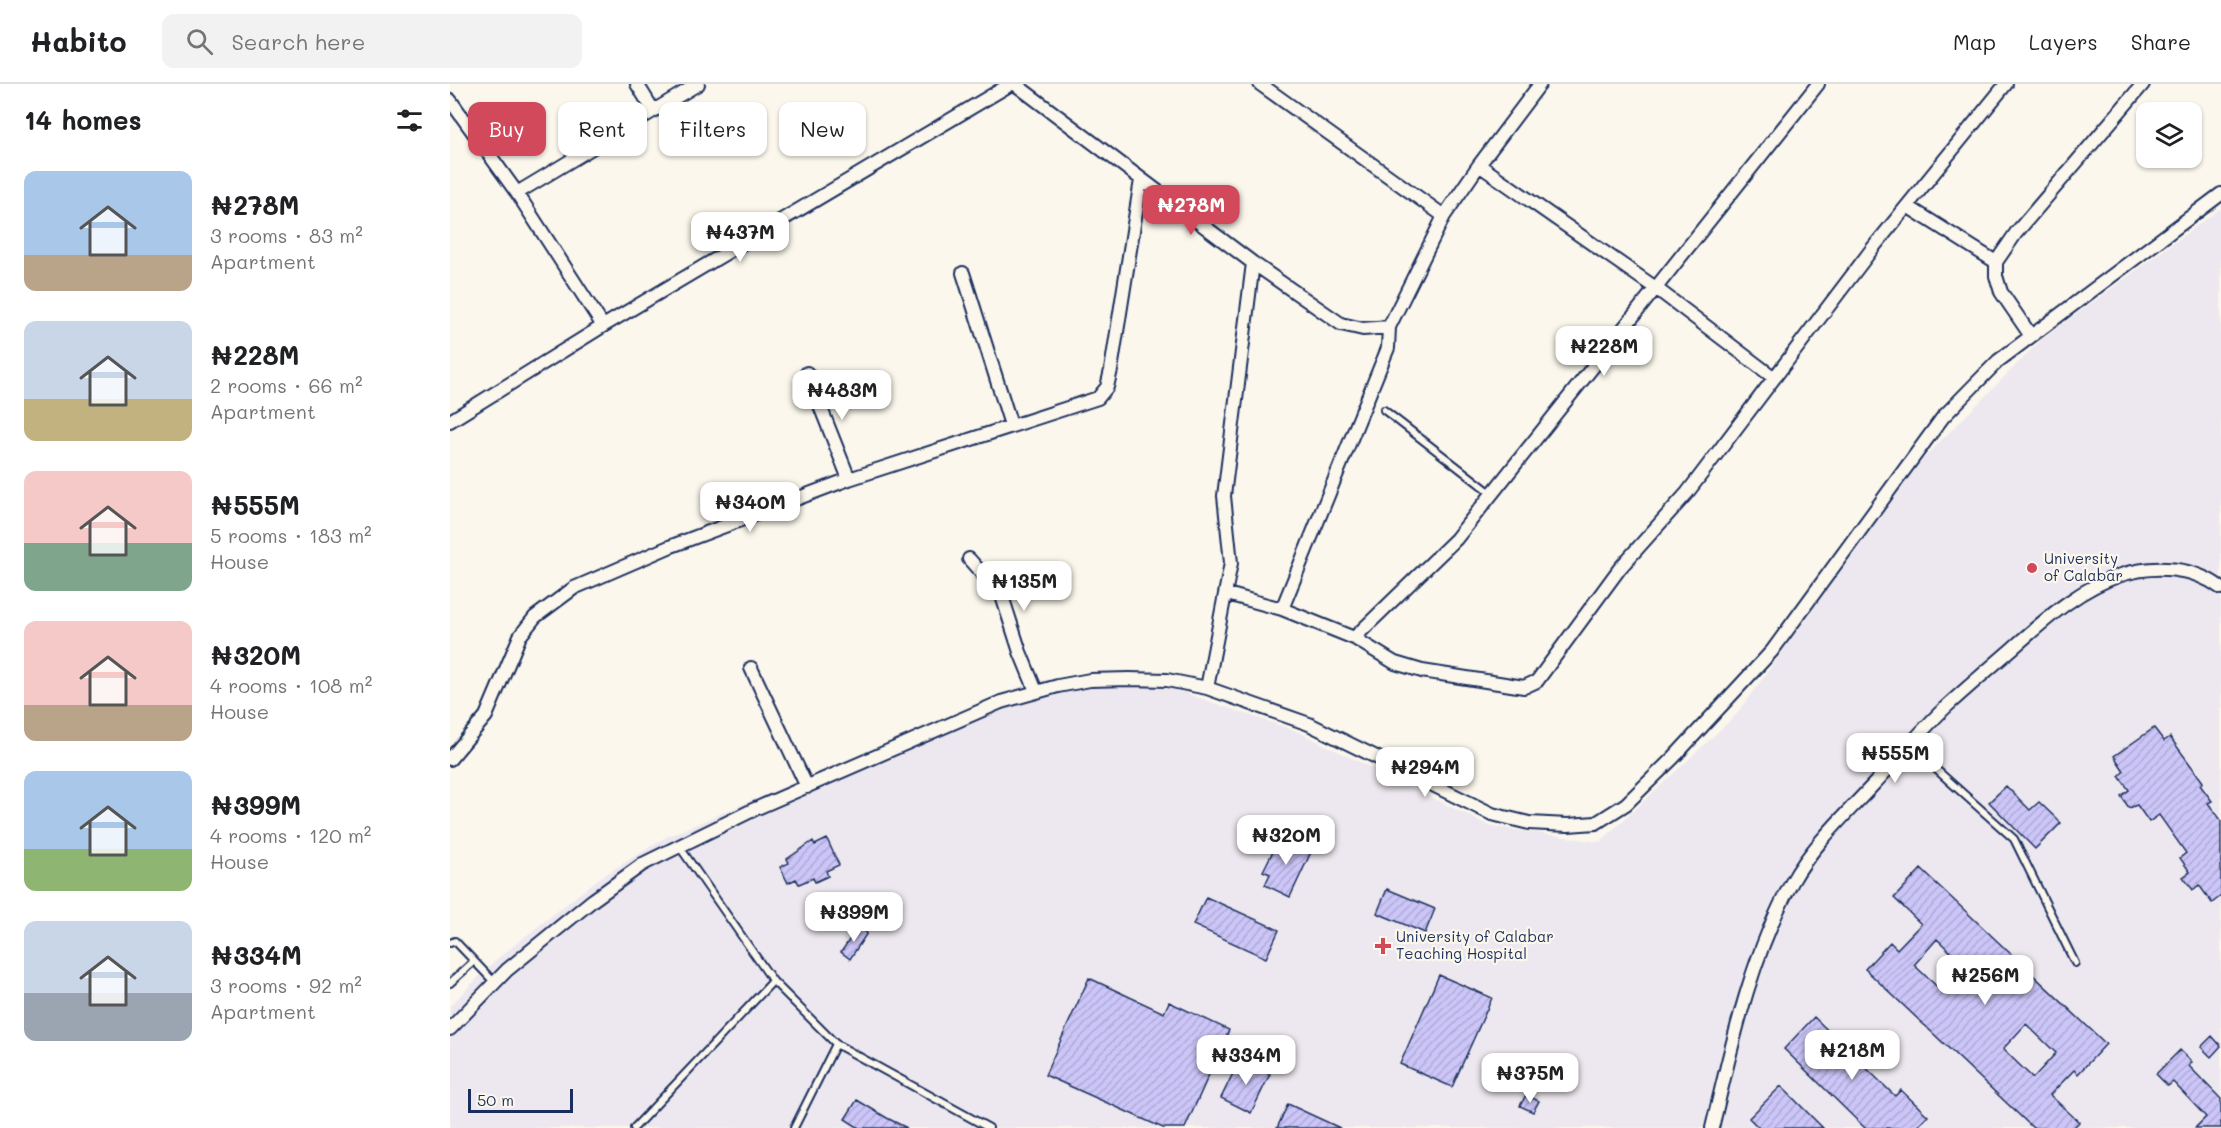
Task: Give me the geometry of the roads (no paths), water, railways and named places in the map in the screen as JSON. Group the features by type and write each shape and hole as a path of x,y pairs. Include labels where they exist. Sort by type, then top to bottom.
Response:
{"street":[{"path":"637,84 653,110"},
{"path":"517,193 698,84"},
{"path":"451,416 1013,84 1253,263 1341,324 1363,329 1389,327"},
{"path":"1260,84 1444,216"},
{"path":"1282,609 1388,348 1389,327 1444,216 1540,84"},
{"path":"1354,638 1456,539 1818,84"},
{"path":"1227,594 1282,609 1354,638 1395,663 1422,671 1524,687 1537,681 1620,568 1687,493 1773,377 2006,84"},
{"path":"2031,336 2001,292 1996,276 1996,262 2016,233 2143,84"},
{"path":"450,100 517,193 603,327"},
{"path":"1479,165 1657,289 1773,377"},
{"path":"450,759 486,716 520,636 552,602 574,588 669,547 849,479 1098,398 1107,387 1141,180"},
{"path":"451,1027 495,983 593,900 643,864 807,786 1000,702 1036,691 1090,680 1167,680 1208,688 1309,724 1492,814 1529,823 1596,824 1626,804 1673,758 1772,651 1943,417 1998,361 2221,194"},
{"path":"1907,206 1996,262"},
{"path":"1208,688 1231,563 1225,486 1253,263"},
{"path":"963,273 1011,425"},
{"path":"807,373 849,479"},
{"path":"969,559 1002,596 1020,652 1036,691"},
{"path":"1712,1128 1755,965 1772,920 1793,879 1825,837 1946,707 2062,606 2088,590 2122,575 2151,570 2179,570 2208,578 2221,588"},
{"path":"751,668 807,786"}],"lane":[{"path":"1384,410 1491,493"},
{"path":"1910,746 2014,839 2075,963"},
{"path":"679,846 773,981 836,1044 989,1128"},
{"path":"450,943 455,941 495,983"},
{"path":"450,983 473,962"},
{"path":"634,1128 773,981"},
{"path":"794,1128 836,1044"}],"place":[{"name":"University of Calabar","path":"2032,568"},
{"name":"University of Calabar Teaching Hospital","path":"1383,946"}]}
